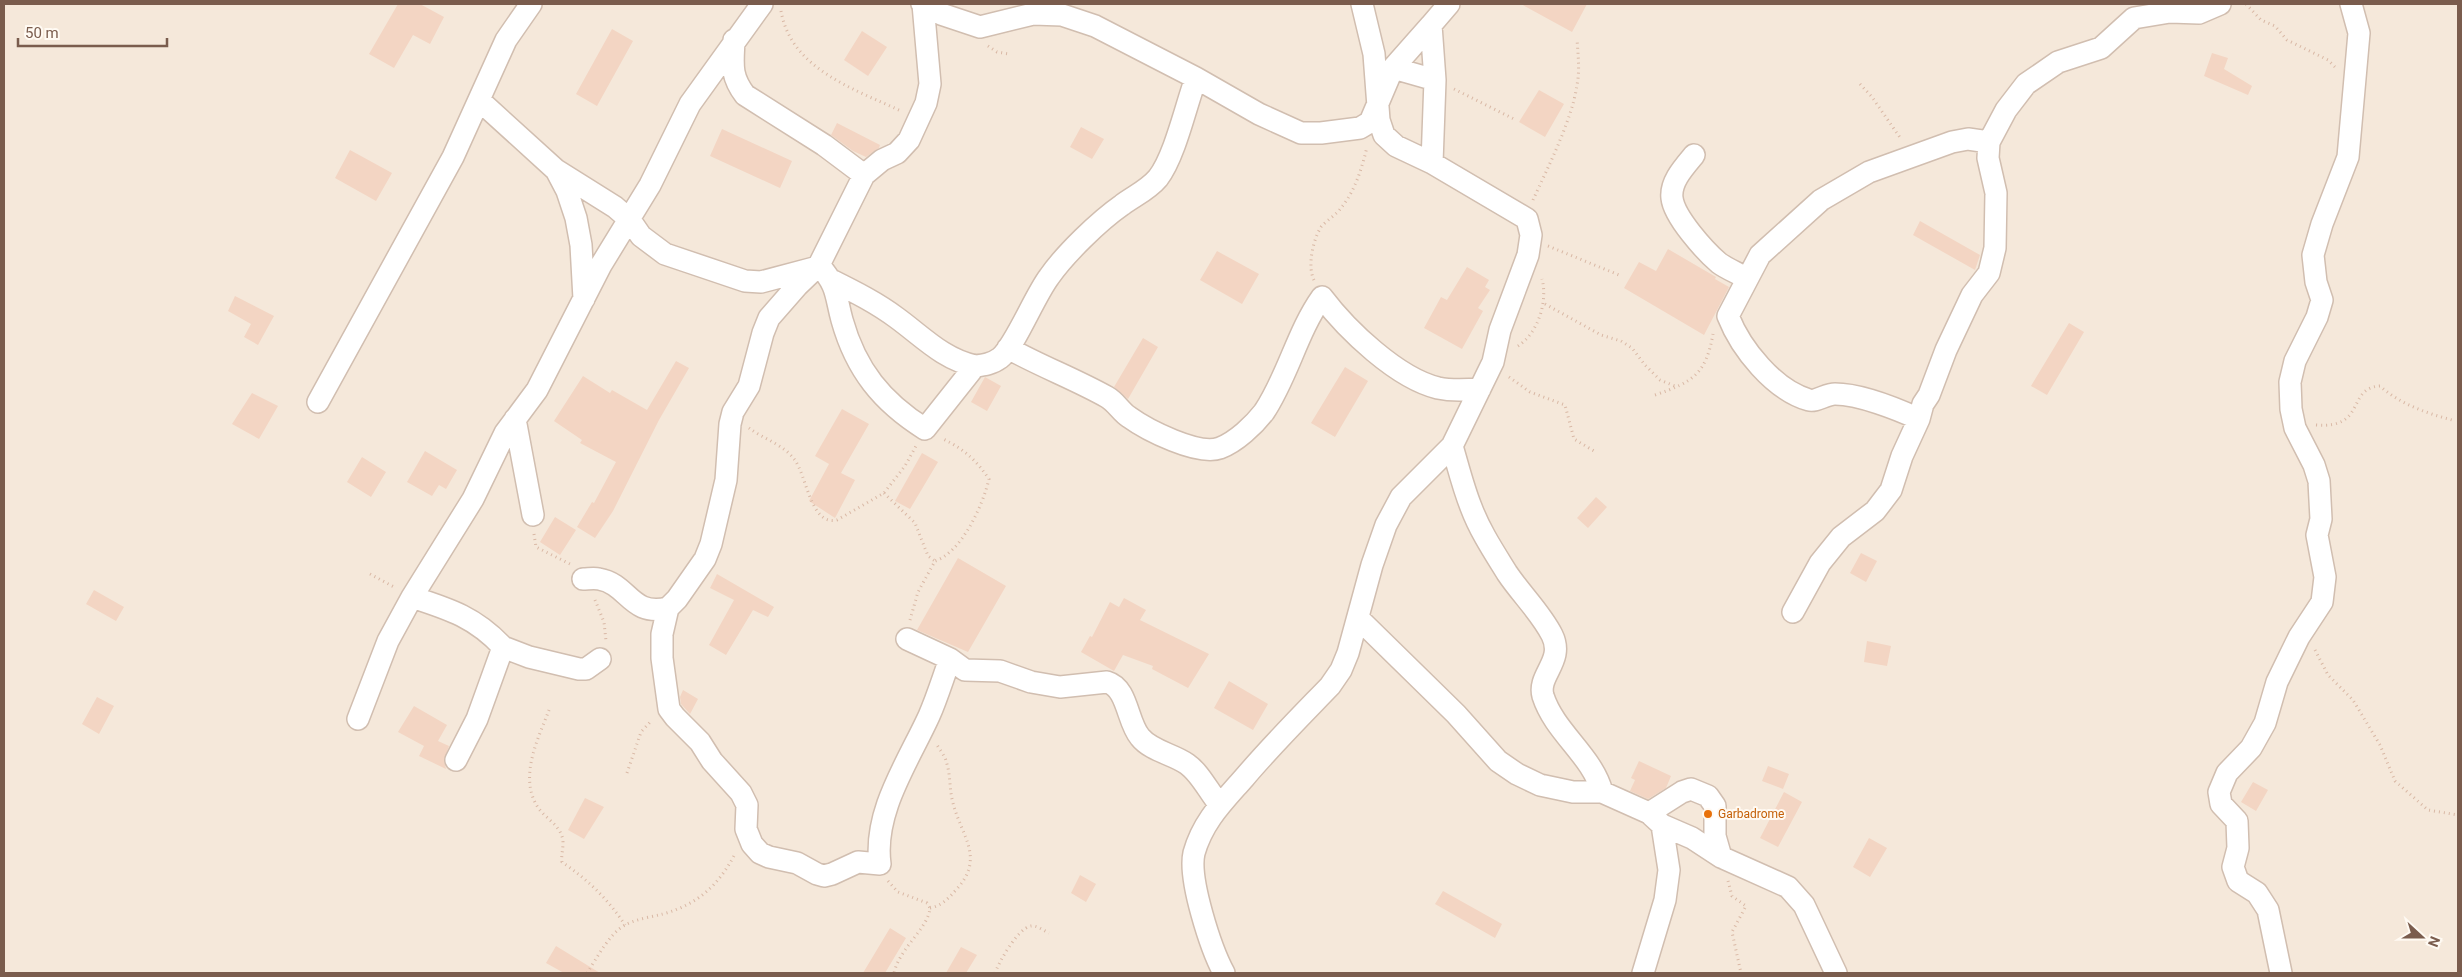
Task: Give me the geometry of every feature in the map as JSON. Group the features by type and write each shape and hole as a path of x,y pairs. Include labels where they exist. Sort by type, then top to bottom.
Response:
{"street":[{"path":"318,402 453,157 479,100 492,65 506,40 531,4"},
{"path":"358,719 388,641 473,499 505,433 537,390 601,266 630,220 690,104 734,40 762,4"},
{"path":"922,4 930,84 920,120 910,140 897,153 882,160 864,174 823,271 796,286 769,318 762,333 749,386 733,412 728,436 726,480 706,560 668,608 662,634 662,644 669,709 700,742 712,761 740,793 747,805 746,828 752,844 760,853 768,857 797,863 817,874 832,874 858,862 880,864 879,837 885,812 929,716 950,658"},
{"path":"922,4 941,14 980,27 1033,14 1062,15 1102,29 1196,78 1259,114 1301,133 1321,133 1360,128 1370,122 1393,68 1449,4"},
{"path":"1217,969 1192,875 1194,854 1204,830 1219,804 1330,686 1341,670 1348,653 1372,565 1386,525 1401,497 1452,446 1493,362 1500,330 1529,236 1432,163 1396,146 1384,135 1379,120 1379,99 1374,54 1362,4"},
{"path":"1793,612 1820,563 1842,537 1875,511 1892,490 1902,456 1919,419 1923,404 1929,395 1946,350 1972,296 1989,273 1995,248 1996,193 1988,158 1989,142 1997,124 2014,98 2026,84 2050,66 2101,48 2134,18 2170,12 2199,13 2220,4"},
{"path":"2280,973 2268,910 2257,893 2238,881 2233,867 2238,848 2237,822 2221,804 2219,792 2227,773 2251,748 2264,723 2276,682 2322,602 2325,577 2317,535 2321,519 2319,481 2314,465 2295,428 2291,409 2290,382 2295,361 2317,317 2322,300 2316,282 2313,255 2322,224 2348,157 2360,33 2351,4"},
{"path":"1431,25 1435,80 1432,163"},
{"path":"734,40 732,72 737,84 745,95 824,145 864,174"},
{"path":"1393,68 1435,80"},
{"path":"479,100 556,170 615,207 630,220 641,236 664,254 745,281 761,282 823,271 882,307 941,353 958,362 975,366 990,364 1001,358 1037,292 1054,270 1122,205 1142,192 1158,177 1169,157 1196,78"},
{"path":"1919,419 1864,400 1834,394 1812,401 1800,397 1765,372 1749,353 1728,316 1760,254 1821,200 1869,172 1910,157 1968,139 1989,142"},
{"path":"1694,155 1679,174 1674,185 1672,198 1678,214 1720,263 1746,278"},
{"path":"556,170 567,191 576,218 581,245 584,299"},
{"path":"823,271 862,367 892,407 925,429 975,366"},
{"path":"1008,348 1108,397 1126,416 1151,431 1194,446 1210,449 1221,448 1246,431 1264,411 1309,316 1322,297 1337,317 1364,343 1415,380 1438,388 1459,391 1480,389"},
{"path":"515,419 534,515"},
{"path":"1452,446 1471,508 1484,535 1507,574 1552,634 1556,655 1546,678 1543,695 1564,733 1598,777 1602,792"},
{"path":"583,579 599,579 611,584 640,607 658,610 668,608"},
{"path":"412,598 456,612 478,624 503,647 529,657 579,669 586,669 600,658"},
{"path":"1358,618 1456,714 1498,761 1540,785 1573,792 1602,792 1692,838 1721,857 1788,887 1804,904 1836,973"},
{"path":"907,639 950,658 965,670 1000,671 1044,686 1060,687 1112,683 1123,700 1140,738 1148,745 1188,765 1219,804"},
{"path":"456,760 477,718 503,647"},
{"path":"1656,819 1682,792 1691,789 1708,796 1715,806 1716,836 1721,857"},
{"path":"1643,973 1665,900 1669,870 1656,819"}],"path":[{"path":"779,4 784,29 808,61 833,80 920,120"},
{"path":"2246,4 2261,20 2275,26 2286,40 2320,56 2334,68 2348,72 2356,78"},
{"path":"1577,39 1579,65 1577,87 1529,236 1544,285 1545,304 1527,340 1493,362 1530,392 1565,405 1574,439 1594,451"},
{"path":"1435,80 1482,102 1514,120"},
{"path":"1860,84 1872,97 1902,139 1910,157"},
{"path":"1322,297 1311,274 1313,247 1321,227 1342,208 1358,178 1367,148 1370,122"},
{"path":"1529,236 1543,244 1619,275"},
{"path":"1545,304 1601,335 1621,341 1632,348 1660,380 1677,387"},
{"path":"1655,394 1677,387 1700,372 1710,354 1713,334 1719,323 1728,316"},
{"path":"2295,428 2315,425 2332,426 2342,422 2351,414 2362,394 2370,387 2380,386 2392,397 2404,403 2452,420"},
{"path":"733,412 744,424 795,459 810,497 822,519 829,522 837,520 884,493 905,466 925,429 962,448 974,459 989,479 978,512 946,557 935,561 914,602 907,639"},
{"path":"884,493 915,523 928,556 935,561"},
{"path":"370,574 412,598"},
{"path":"2305,630 2328,675 2353,700 2380,745 2395,781 2428,810 2458,815"},
{"path":"627,773 641,732 648,723 669,709"},
{"path":"549,710 530,765 531,794 537,807 561,833 563,843 562,862 590,882 615,909 625,925"},
{"path":"894,973 903,951 926,921 930,908 945,901 961,884 970,869 971,857 968,840 953,803 946,760 933,736 929,716"},
{"path":"587,973 609,940 625,925 680,909 700,899 729,866 746,828"},
{"path":"1721,857 1732,896 1746,906 1732,932 1741,973"},
{"path":"880,864 886,880 898,892 927,904 930,908"},
{"path":"995,973 1008,948 1025,929 1030,926 1036,926 1049,933"}],"shaded area":[{"path":"4,4 2458,4 2458,973 4,973"}],"building":[{"path":"398,4 420,4 444,17 430,44 413,35 394,68 369,54"},
{"path":"1521,4 1587,4 1572,32"},
{"path":"612,29 633,41 597,106 576,94"},
{"path":"862,31 887,47 868,76 844,60"},
{"path":"2212,53 2228,58 2224,69 2252,86 2248,95 2204,76"},
{"path":"1539,90 1564,104 1545,137 1519,122"},
{"path":"837,123 880,145 879,148 866,157 853,151 831,135"},
{"path":"1081,127 1104,139 1092,159 1070,147"},
{"path":"722,129 792,161 780,188 710,156"},
{"path":"350,150 392,173 376,201 335,178"},
{"path":"1920,221 1980,255 1975,270 1913,235"},
{"path":"1668,249 1716,277 1715,279 1729,287 1704,335 1624,288 1639,262 1656,271"},
{"path":"1217,251 1259,274 1242,304 1200,280"},
{"path":"1467,267 1489,280 1485,287 1490,290 1478,308 1483,311 1462,349 1424,328 1441,297 1447,300"},
{"path":"235,296 274,316 258,345 244,337 251,324 228,311"},
{"path":"2069,323 2084,332 2047,395 2031,386"},
{"path":"1143,338 1158,347 1128,399 1114,387"},
{"path":"676,361 689,368 659,420 613,511 595,538 577,527 592,502 594,503 616,462 580,443 582,440 554,421 583,376 610,393 612,390 647,410"},
{"path":"1345,367 1368,381 1335,437 1311,423"},
{"path":"985,377 1001,386 987,411 971,402"},
{"path":"252,393 278,406 259,439 232,424"},
{"path":"842,409 869,424 841,473 855,480 835,518 809,501 829,464 815,456"},
{"path":"425,451 457,470 446,489 439,485 432,496 407,482"},
{"path":"922,453 938,462 910,509 895,501"},
{"path":"362,457 386,472 371,497 347,482"},
{"path":"1596,497 1607,507 1588,528 1577,518"},
{"path":"555,517 576,530 560,555 540,542"},
{"path":"1861,553 1877,561 1866,582 1850,573"},
{"path":"958,558 1006,586 968,652 917,630"},
{"path":"717,574 774,607 768,617 753,610 726,655 709,645 734,600 710,588"},
{"path":"94,590 124,607 116,621 86,604"},
{"path":"1124,598 1146,610 1140,620 1209,654 1188,688 1152,669 1153,666 1123,655 1114,671 1081,652 1090,636 1092,637 1110,602 1119,607"},
{"path":"1867,641 1891,646 1887,666 1864,662"},
{"path":"1229,681 1268,704 1253,730 1214,708"},
{"path":"683,690 698,699 690,714 681,704 680,697"},
{"path":"97,697 114,706 99,734 82,724"},
{"path":"414,706 447,725 438,741 449,746 444,760 446,769 419,756 424,746 398,732"},
{"path":"1639,761 1671,776 1666,788 1648,799 1630,791 1635,780 1631,778"},
{"path":"1768,766 1789,774 1783,789 1762,781"},
{"path":"2253,782 2268,790 2256,811 2241,802"},
{"path":"1784,792 1802,802 1778,847 1760,838"},
{"path":"585,798 604,807 584,839 568,830"},
{"path":"1869,838 1887,848 1870,877 1853,867"},
{"path":"1080,875 1096,884 1086,902 1071,893"},
{"path":"1443,891 1502,924 1495,938 1435,904"},
{"path":"890,928 906,938 885,973 863,973"},
{"path":"556,946 600,973 564,973 546,963"},
{"path":"961,947 977,955 966,973 946,973"}],"place":[{"name":"Garbadrome","path":"1708,814"}]}
